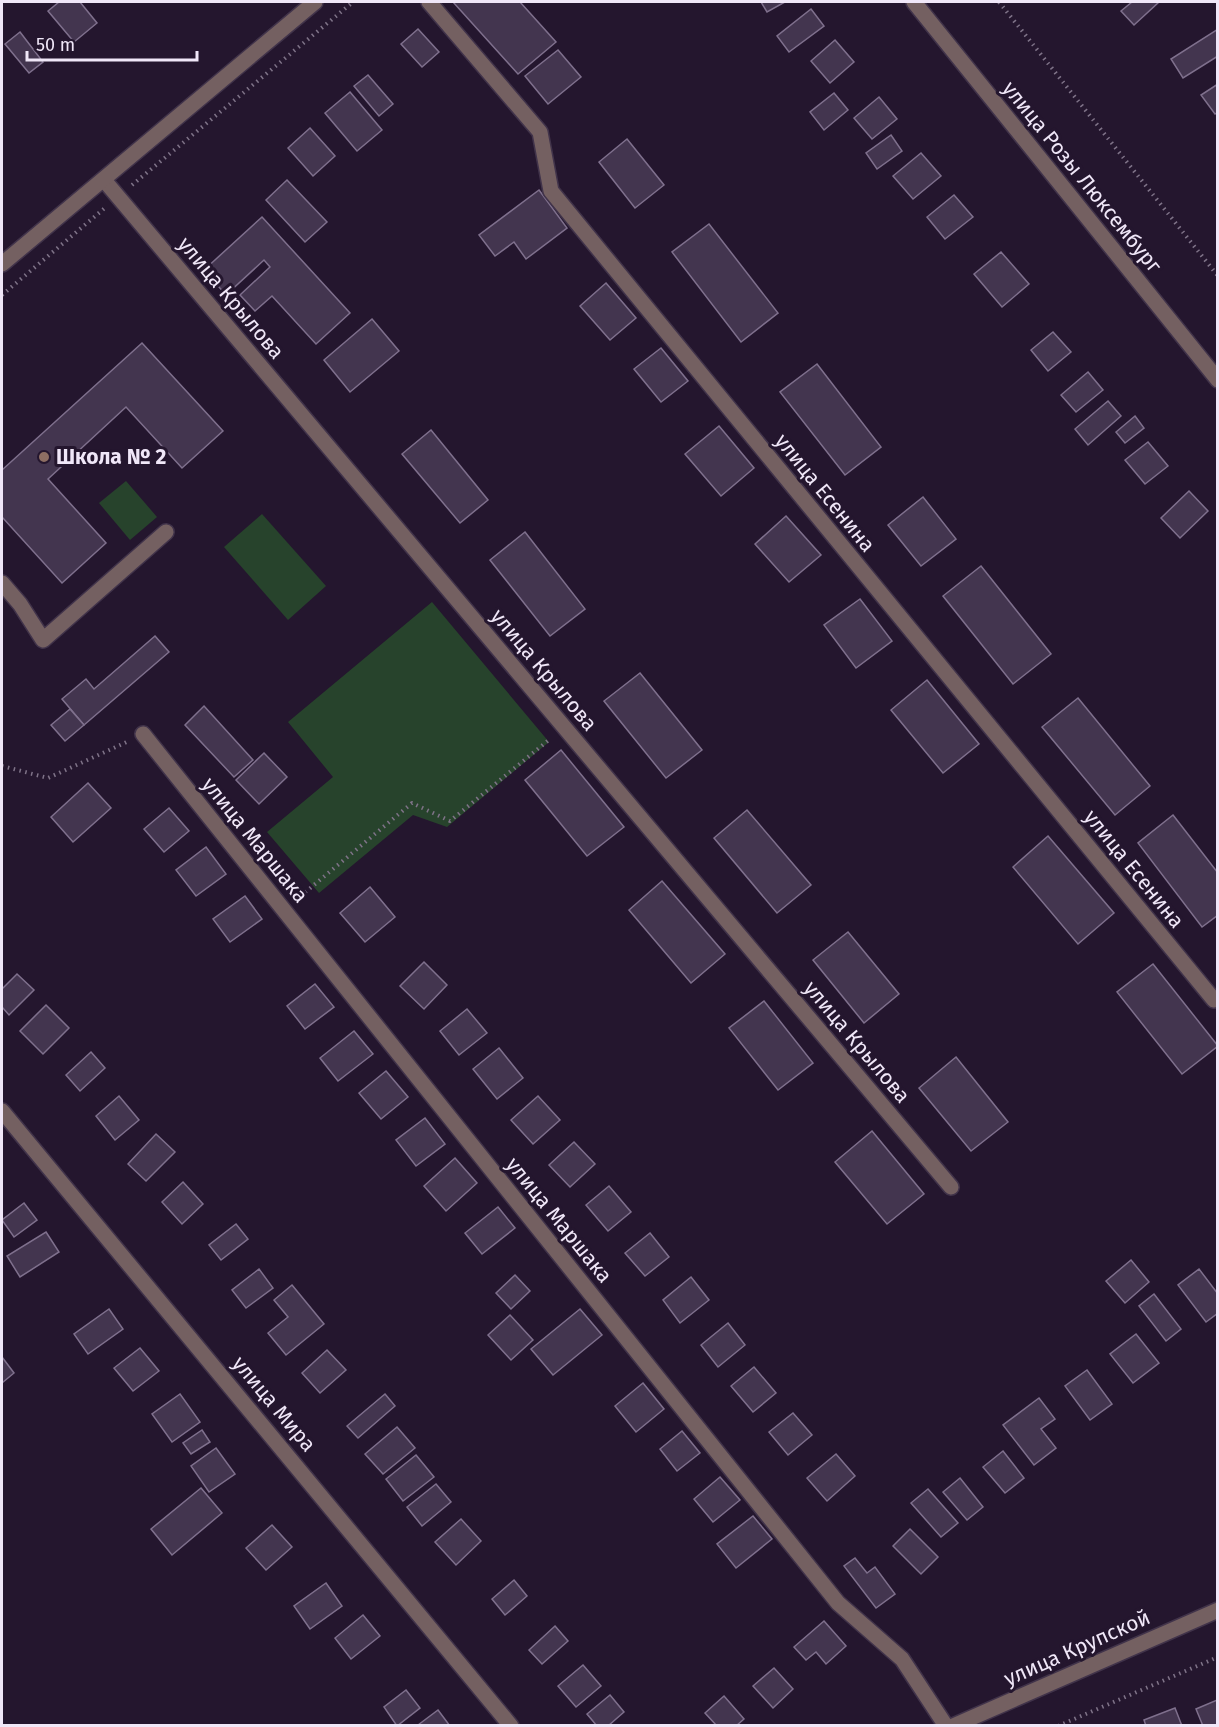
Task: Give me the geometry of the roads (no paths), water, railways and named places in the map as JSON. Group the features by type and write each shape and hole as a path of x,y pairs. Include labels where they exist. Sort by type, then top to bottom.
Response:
{"street":[{"path":"2,264 315,2"},
{"name":"улица Есенина","path":"429,2 540,132 551,191 1214,1000"},
{"name":"улица Розы Люксембург","path":"914,2 1218,380"},
{"name":"улица Крылова","path":"104,180 951,1187"},
{"path":"2,583 20,604 43,640 166,532"},
{"name":"улица Маршака","path":"143,734 838,1603 902,1659 946,1725"},
{"name":"улица Мира","path":"2,1111 511,1725"},
{"name":"улица Крупской","path":"953,1725 1218,1610"}],"place":[{"name":"Школа № 2","path":"44,457"}]}
